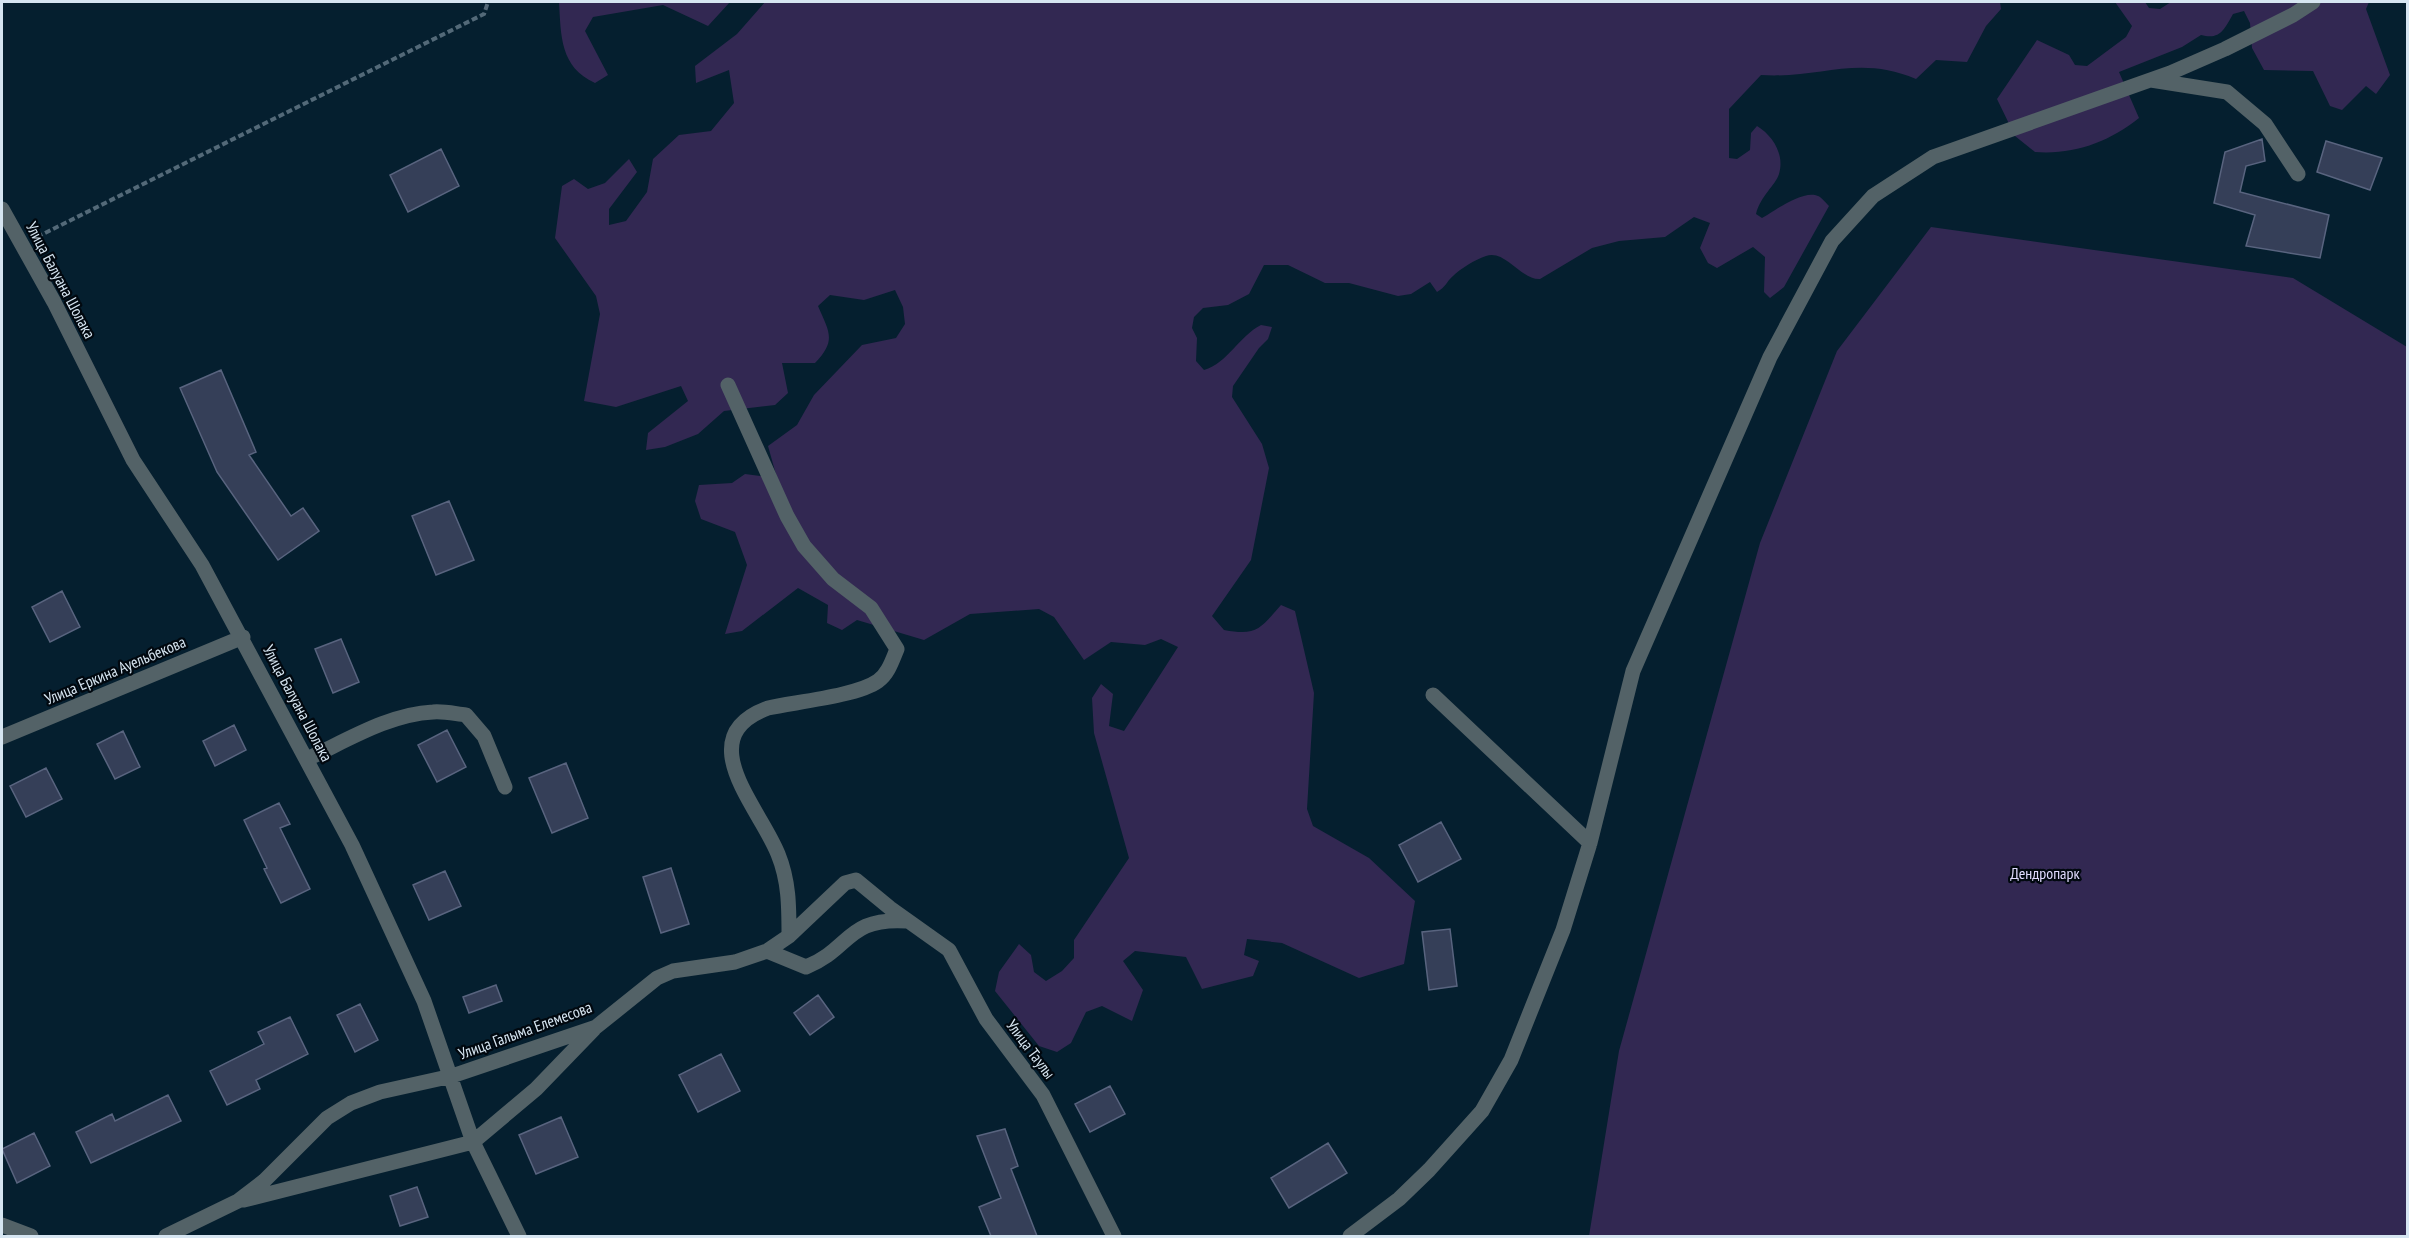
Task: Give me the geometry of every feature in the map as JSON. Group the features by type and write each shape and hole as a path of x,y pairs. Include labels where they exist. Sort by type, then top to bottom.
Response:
{"street":[{"path":"1350,1236 1399,1200 1482,1110 1511,1060 1538,999 1563,930 1590,843 1633,671 1770,357 1832,241 1873,196 1933,157 2151,80 2225,49 2293,15 2313,2"},
{"path":"2151,80 2227,92 2265,124 2298,174"},
{"name":"Улица Балуана Шолака","path":"3,217 22,244 54,302 133,460 202,565 243,637 351,845 424,1001 452,1076 473,1142 519,1236"},
{"path":"728,385 787,516 804,546 833,579 871,608 897,649 889,670 878,681 858,690 768,708 754,713 735,732 730,758 778,852 789,883 789,936"},
{"name":"Улица Еркина Ауельбекова","path":"2,737 243,637"},
{"path":"1433,695 1590,843"},
{"path":"307,759 376,728 410,716 435,712 466,715 484,736 505,787"},
{"name":"Улица Галыма Елемесова","path":"165,1236 238,1201 264,1181 327,1118 351,1102 380,1092 452,1076 596,1027 657,978 673,971 735,962 767,951 789,936 845,883 856,880 890,908"},
{"name":"Улица Таулы","path":"890,908 949,950 986,1019 1043,1095 1114,1236"},
{"path":"767,951 806,967 821,961 854,932 870,923 888,920 908,921"},
{"path":"238,1201 473,1142 536,1089 596,1027"},
{"path":"2,1225 31,1236"}],"path":[{"path":"22,244 484,14 488,2"}],"green space":[{"path":"559,2 730,2 708,26 663,5 593,17 585,31 608,75 595,83 583,76 569,59 562,38"},
{"path":"765,2 2000,2 2001,9 1986,26 1967,62 1936,60 1916,79 1876,68 1761,75 1729,109 1729,158 1737,159 1750,150 1751,133 1757,126 1768,134 1779,152 1779,174 1761,201 1756,214 1762,218 1805,195 1819,197 1829,206 1784,287 1770,298 1764,292 1765,257 1753,247 1717,268 1708,263 1700,248 1710,223 1694,217 1665,237 1619,241 1592,248 1540,279 1526,275 1500,257 1486,256 1460,270 1437,292 1430,282 1411,294 1398,296 1349,283 1325,283 1288,265 1264,265 1249,294 1228,305 1203,308 1194,317 1192,328 1197,338 1196,361 1204,370 1220,362 1253,330 1261,325 1272,327 1268,339 1259,348 1233,386 1232,397 1262,444 1269,468 1251,560 1212,616 1224,630 1244,632 1257,629 1281,605 1295,611 1314,693 1307,809 1313,826 1369,858 1415,901 1404,964 1359,978 1282,943 1247,939 1244,955 1259,961 1253,976 1202,989 1186,957 1135,951 1123,961 1143,990 1132,1021 1102,1006 1086,1012 1071,1043 1057,1052 1039,1046 995,991 999,972 1019,944 1031,955 1034,972 1046,981 1062,971 1074,958 1074,940 1129,858 1094,733 1092,698 1101,684 1113,694 1109,726 1124,731 1178,647 1161,639 1145,645 1111,642 1084,660 1054,617 1039,609 970,614 924,640 857,620 842,630 827,623 828,605 798,588 742,631 725,634 747,565 735,532 701,519 695,501 699,485 732,483 745,474 777,478 768,446 797,425 814,395 862,345 896,338 905,324 903,307 895,290 864,300 830,295 818,306 828,329 829,342 826,348 815,363 782,363 788,393 775,405 724,411 698,434 665,447 646,450 648,433 688,401 681,386 616,407 584,401 600,314 596,296 555,238 562,186 574,179 588,189 605,183 629,159 637,172 609,209 609,225 626,221 647,192 653,159 679,135 711,131 734,103 729,70 696,83 695,66 737,34"},
{"path":"2115,2 2145,2 2149,8 2160,9 2171,2 2369,2 2366,9 2390,75 2376,94 2366,86 2342,110 2330,106 2313,71 2264,70 2252,48 2250,23 2244,11 2233,14 2224,29 2217,35 2201,35 2182,47 2119,72 2139,118 2128,126 2103,140 2077,149 2035,152 2015,136 1997,99 2037,40 2069,55 2075,65 2087,66 2126,37 2132,26"},
{"name":"Дендропарк","path":"1931,227 2293,278 2407,347 2407,1236 1589,1236 1619,1051 1760,543 1837,351"}],"building":[{"path":"2262,139 2265,161 2246,166 2240,192 2329,215 2320,258 2246,246 2255,215 2214,203 2225,152"},
{"path":"2326,141 2382,158 2370,190 2317,172"},
{"path":"441,149 459,186 408,212 390,175"},
{"path":"221,370 256,452 249,455 291,516 303,508 319,531 278,560 217,472 180,388"},
{"path":"449,501 474,560 436,575 412,516"},
{"path":"62,591 80,627 50,642 32,607"},
{"path":"341,639 359,682 333,693 315,649"},
{"path":"234,725 246,750 215,766 203,741"},
{"path":"447,730 466,767 437,782 418,745"},
{"path":"123,731 140,767 115,779 97,744"},
{"path":"566,763 588,818 552,833 529,778"},
{"path":"46,768 62,799 26,817 10,786"},
{"path":"279,803 290,824 280,828 310,889 281,903 244,820"},
{"path":"1441,822 1461,859 1418,882 1399,845"},
{"path":"671,868 689,924 661,933 643,877"},
{"path":"445,871 461,906 429,920 413,885"},
{"path":"1450,929 1457,986 1429,990 1422,932"},
{"path":"496,985 502,1001 469,1013 463,997"},
{"path":"818,995 834,1017 810,1035 794,1013"},
{"path":"360,1004 378,1040 355,1052 337,1015"},
{"path":"290,1017 308,1054 256,1080 260,1089 227,1105 210,1071 264,1044 258,1032"},
{"path":"721,1054 740,1091 698,1112 679,1075"},
{"path":"1110,1086 1125,1114 1090,1132 1075,1104"},
{"path":"168,1095 181,1121 91,1163 76,1132 112,1114 115,1121"},
{"path":"561,1117 578,1157 536,1174 519,1135"},
{"path":"1005,1129 1018,1166 1011,1169 1037,1236 991,1236 979,1207 1001,1198 977,1136"},
{"path":"34,1133 50,1166 17,1183 2,1149"},
{"path":"1328,1143 1347,1173 1289,1208 1271,1178"},
{"path":"417,1187 428,1217 400,1226 390,1196"}]}
